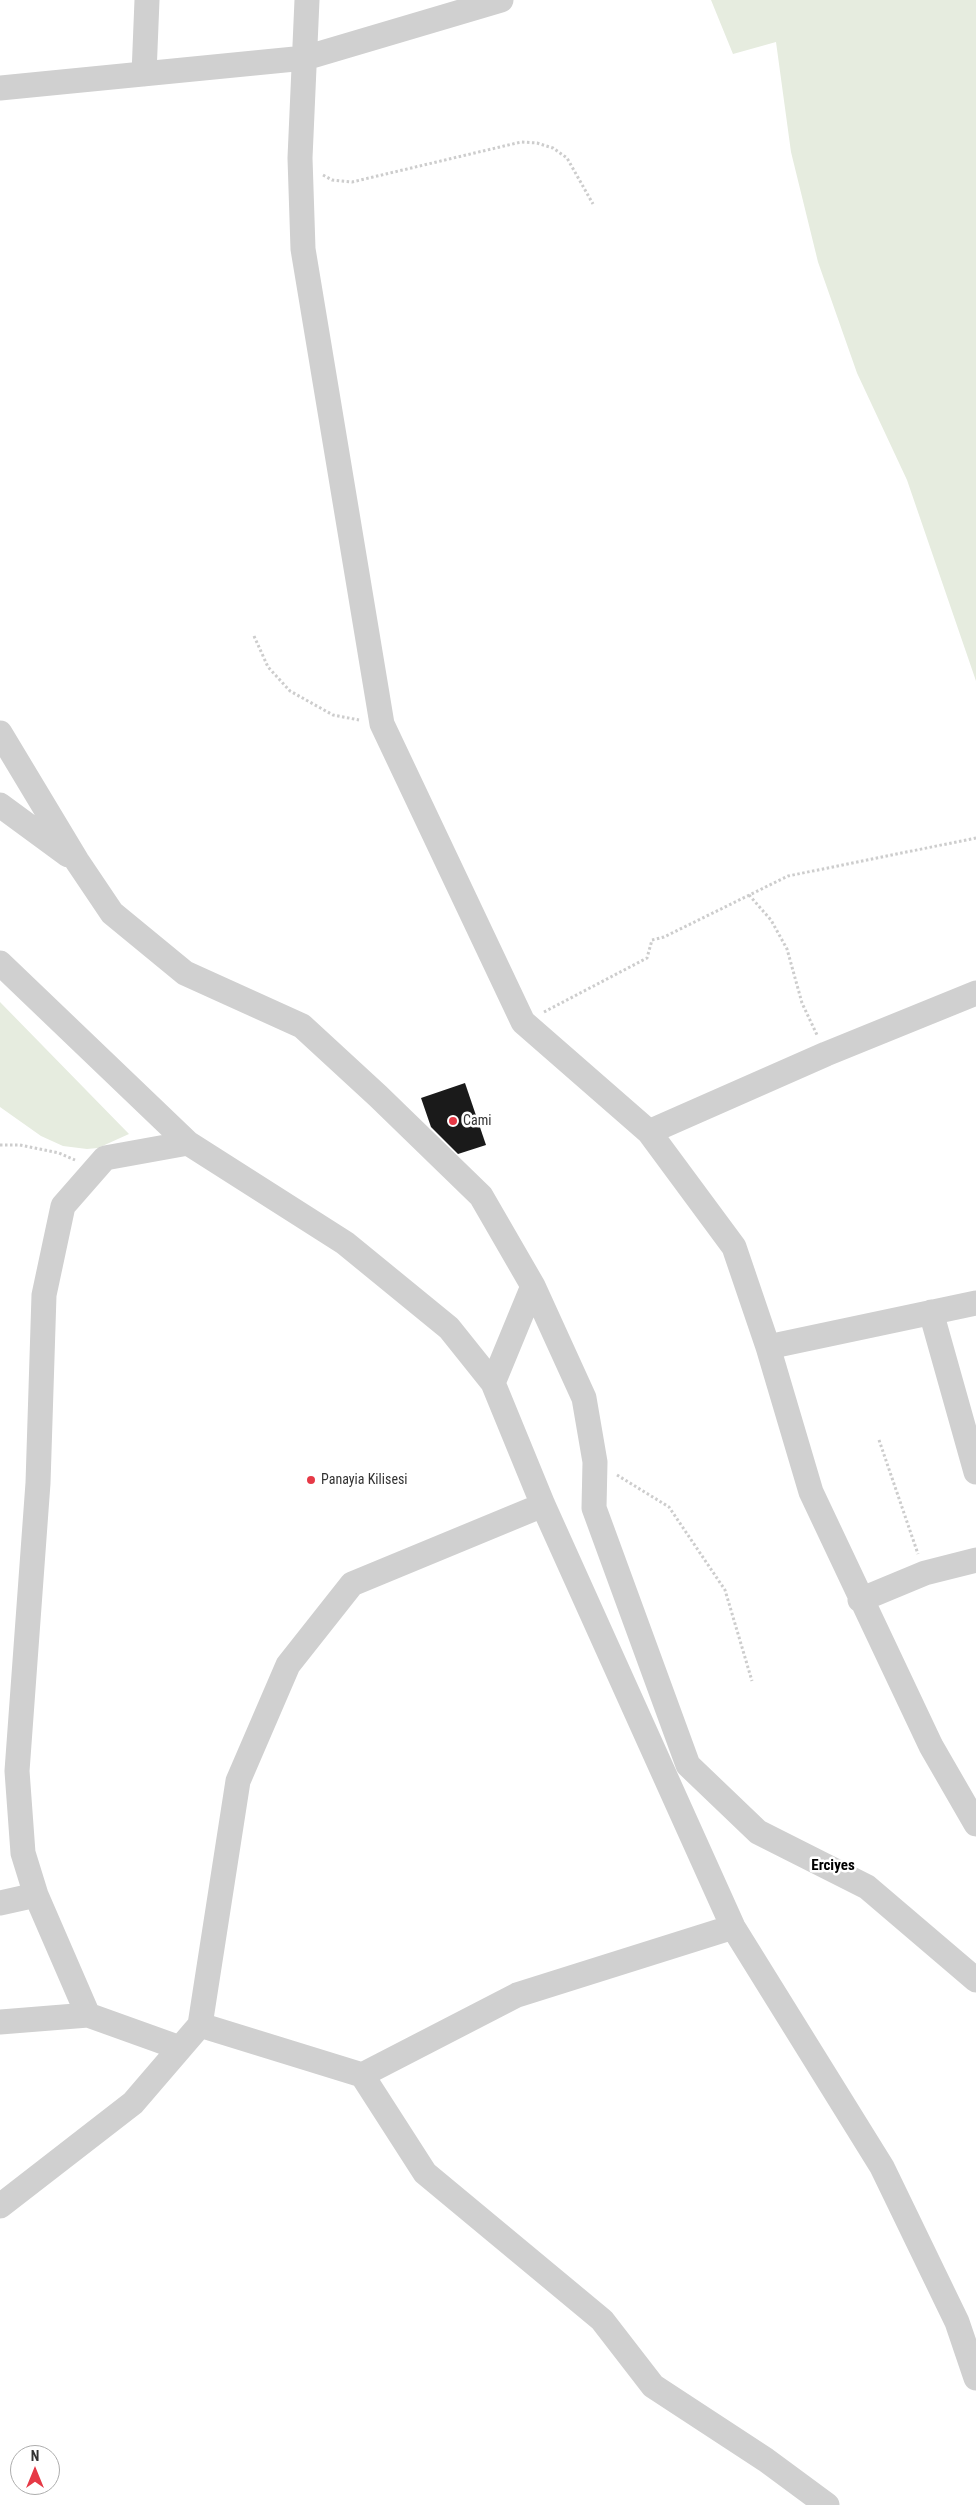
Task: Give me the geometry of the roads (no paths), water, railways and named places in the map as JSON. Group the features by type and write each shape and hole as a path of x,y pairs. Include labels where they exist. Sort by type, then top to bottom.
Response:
{"street":[{"path":"144,74 147,0"},
{"path":"307,0 300,158 302,249 382,724 523,1022 649,1132 734,1247 768,1347 811,1492 860,1600 931,1746 976,1824"},
{"path":"0,88 305,58 501,0"},
{"path":"0,733 76,861 112,913 185,973 302,1026 378,1096 480,1196 533,1286 584,1398 595,1462 594,1508 688,1766 758,1832 867,1886 976,1980"},
{"path":"0,805 76,861"},
{"path":"0,963 188,1143 345,1243 449,1328 493,1383 543,1505 733,1927 882,2167 966,2316 976,2378"},
{"path":"649,1132 826,1054 976,993"},
{"path":"88,2015 36,1895 23,1852 17,1771 38,1483 44,1295 63,1206 105,1158 188,1143"},
{"path":"493,1383 533,1286"},
{"path":"768,1347 976,1303"},
{"path":"931,1312 976,1472"},
{"path":"0,2206 133,2104 200,2025 238,1781 288,1665 352,1584 543,1505"},
{"path":"860,1600 925,1573 976,1560"},
{"path":"661,1768 688,1766"},
{"path":"0,1903 36,1895"},
{"path":"362,2075 517,1995 733,1927"},
{"path":"0,2022 88,2015 180,2048"},
{"path":"200,2025 362,2075 425,2173 602,2320 653,2386 766,2460 827,2505"}],"place":[{"name":"Cami","path":"453,1121"},
{"name":"Panayia Kilisesi","path":"311,1480"}],"district":[{"name":"Erciyes","path":"833,1866"}]}
